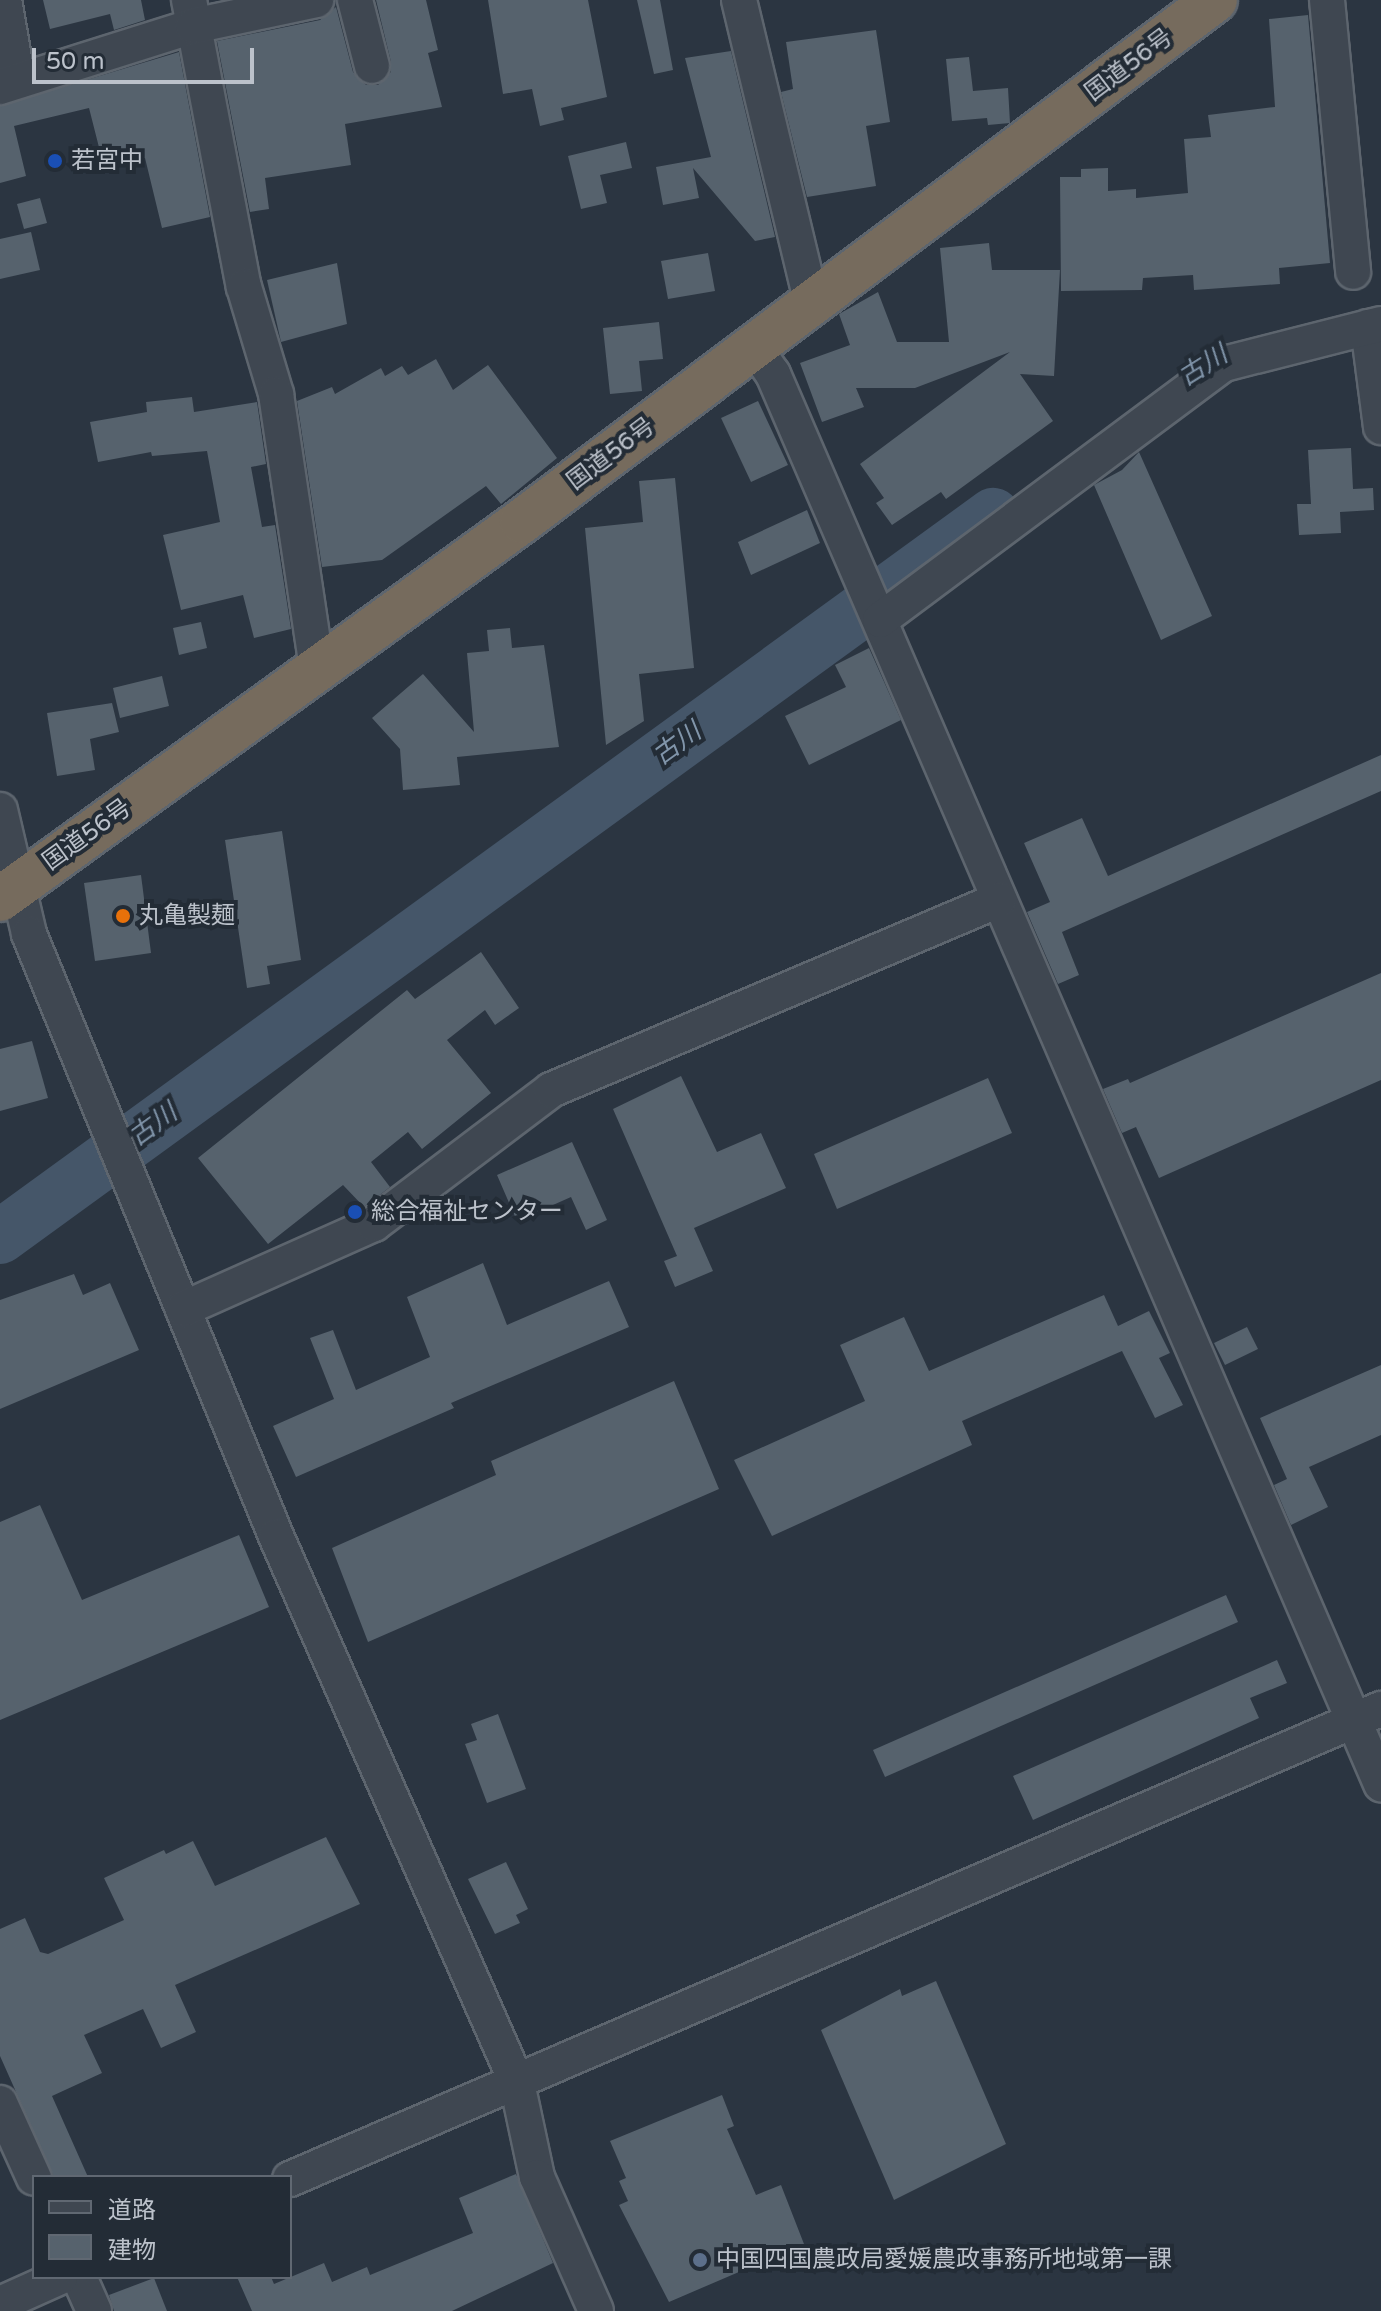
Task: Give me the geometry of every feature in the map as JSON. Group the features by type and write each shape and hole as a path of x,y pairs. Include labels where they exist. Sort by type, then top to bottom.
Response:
{"highway":[{"name":"国道56号","path":"8,893 812,305 1215,0"}],"street":[{"path":"4,0 9,84 191,13 316,0"},
{"path":"355,0 372,66"},
{"path":"739,0 812,305"},
{"path":"1327,0 1353,272"},
{"path":"191,13 244,287 276,394 317,668"},
{"path":"878,616 1224,364 1374,325 1381,427"},
{"path":"754,347 773,374 999,900 1368,1716 1381,1784"},
{"path":"0,810 8,893 29,934 313,1623 517,2083 537,2177 596,2311"},
{"path":"183,1309 374,1224 551,1090 999,900"},
{"path":"292,2178 1368,1716"},
{"path":"0,2103 33,2175"},
{"path":"0,2304 56,2279"},
{"path":"80,2279 94,2311"}],"building":[{"path":"43,0 141,0 145,20 114,30 110,14 50,29"},
{"path":"376,0 426,0 438,50 428,53 442,107 345,124 351,165 265,178 269,209 250,212 217,41 320,20 336,7 353,72 366,85 378,85 391,72 391,62"},
{"path":"488,0 588,0 607,97 561,108 564,120 540,126 532,89 503,94"},
{"path":"637,0 660,0 673,70 654,74"},
{"path":"1308,15 1330,263 1279,268 1280,284 1194,290 1193,275 1143,278 1142,290 1061,291 1060,177 1081,177 1081,169 1108,168 1108,191 1136,189 1136,198 1188,193 1184,139 1211,137 1208,115 1275,107 1269,19"},
{"path":"876,30 890,122 866,126 876,186 807,197 781,92 793,89 786,42"},
{"path":"731,51 775,237 755,241 693,168 699,198 663,205 656,167 711,157 685,58"},
{"path":"179,52 210,217 162,228 145,158 104,167 89,108 14,126 26,176 0,183 0,106"},
{"path":"969,57 973,91 1008,88 1010,123 988,125 987,118 952,121 946,59"},
{"path":"626,142 632,168 600,175 607,203 581,209 568,156"},
{"path":"40,198 47,223 24,229 17,204"},
{"path":"31,232 40,270 0,279 0,239"},
{"path":"989,243 992,270 1060,270 1054,376 1020,374 1053,421 946,499 941,492 892,525 876,503 884,498 860,464 1010,352 915,388 856,388 864,407 822,422 800,363 850,345 839,314 878,292 897,342 949,342 940,248"},
{"path":"708,253 715,291 668,299 661,261"},
{"path":"337,263 347,324 281,342 267,280"},
{"path":"659,322 663,359 639,361 642,391 610,394 603,328"},
{"path":"436,359 453,390 488,365 557,458 501,504 486,486 382,560 322,567 297,401 332,387 335,394 381,368 385,376 402,366 408,375"},
{"path":"192,397 194,412 257,402 266,464 251,467 262,527 275,525 291,629 254,638 243,595 181,610 163,535 220,522 207,451 152,456 151,452 98,462 90,422 147,412 146,402"},
{"path":"758,401 788,465 751,482 721,418"},
{"path":"1351,448 1353,489 1373,488 1374,510 1340,512 1341,533 1299,535 1297,504 1311,504 1308,450"},
{"path":"1139,452 1212,616 1161,640 1094,485 1122,470"},
{"path":"675,478 694,668 639,674 644,721 606,745 585,528 643,522 639,481"},
{"path":"807,510 820,543 751,575 738,542"},
{"path":"201,622 207,648 179,655 173,628"},
{"path":"510,628 512,648 544,645 559,747 457,757 460,785 403,790 400,749 372,718 423,674 474,732 467,653 489,651 487,630"},
{"path":"869,648 901,720 809,765 785,716 846,687 835,665"},
{"path":"162,676 169,706 120,718 113,688"},
{"path":"112,703 119,732 90,739 95,770 57,776 47,713"},
{"path":"1381,755 1381,791 1062,932 1079,975 1058,984 1027,912 1050,902 1024,843 1082,818 1108,876"},
{"path":"282,831 301,960 267,966 270,984 247,988 225,840"},
{"path":"141,875 151,953 95,961 84,883"},
{"path":"481,952 519,1008 495,1025 485,1010 447,1040 491,1093 422,1149 408,1132 371,1162 390,1187 364,1207 343,1185 268,1244 198,1158 407,990 415,999"},
{"path":"1381,973 1381,1080 1159,1178 1136,1127 1122,1133 1103,1089 1128,1079 1130,1083"},
{"path":"32,1041 48,1098 0,1111 0,1049"},
{"path":"681,1076 717,1152 761,1133 786,1188 694,1228 713,1271 675,1287 664,1261 677,1256 613,1109"},
{"path":"988,1078 1012,1133 837,1209 814,1154"},
{"path":"572,1142 607,1220 586,1230 571,1197 517,1221 497,1175"},
{"path":"483,1263 507,1325 609,1281 629,1327 451,1403 454,1408 296,1477 273,1426 334,1399 310,1338 333,1330 356,1390 430,1357 407,1297"},
{"path":"74,1274 83,1295 110,1283 139,1350 0,1409 0,1300"},
{"path":"1104,1295 1118,1326 1149,1311 1170,1353 1159,1358 1183,1405 1155,1418 1122,1351 962,1421 972,1445 772,1536 734,1460 865,1401 840,1345 904,1317 929,1371"},
{"path":"1247,1327 1258,1349 1225,1365 1214,1343"},
{"path":"1381,1365 1381,1435 1309,1467 1328,1507 1291,1525 1274,1485 1287,1479 1260,1418"},
{"path":"674,1381 719,1489 368,1642 332,1548 496,1475 491,1461"},
{"path":"40,1505 82,1600 239,1535 269,1607 0,1720 0,1522"},
{"path":"1226,1595 1238,1622 885,1777 873,1750"},
{"path":"1277,1660 1287,1683 1250,1698 1259,1718 1033,1820 1013,1776"},
{"path":"498,1714 526,1789 487,1803 465,1744 477,1740 471,1724"},
{"path":"326,1837 360,1904 175,1985 196,2032 161,2048 143,2009 84,2035 102,2073 52,2096 87,2175 53,2175 0,2056 0,1929 25,1918 40,1952 48,1954 124,1920 104,1878 164,1850 166,1854 193,1841 215,1886"},
{"path":"506,1862 528,1909 516,1915 520,1923 495,1934 468,1879"},
{"path":"936,1981 1006,2144 894,2200 821,2030 900,1989 902,1996"},
{"path":"722,2095 734,2126 727,2129 756,2195 781,2185 804,2244 669,2302 619,2205 628,2201 619,2181 626,2178 610,2141"},
{"path":"516,2174 553,2263 452,2311 252,2311 238,2279 272,2279 274,2284 324,2263 332,2282 367,2267 370,2275 473,2233 459,2198"},
{"path":"154,2279 167,2311 114,2311 109,2295"}],"waterway":[{"name":"古川","path":"0,1237 993,515"}],"place":[{"name":"若宮中","path":"55,161"},
{"name":"丸亀製麺","path":"123,916"},
{"name":"総合福祉センター","path":"355,1212"},
{"name":"中国四国農政局愛媛農政事務所地域第一課","path":"700,2260"}]}
